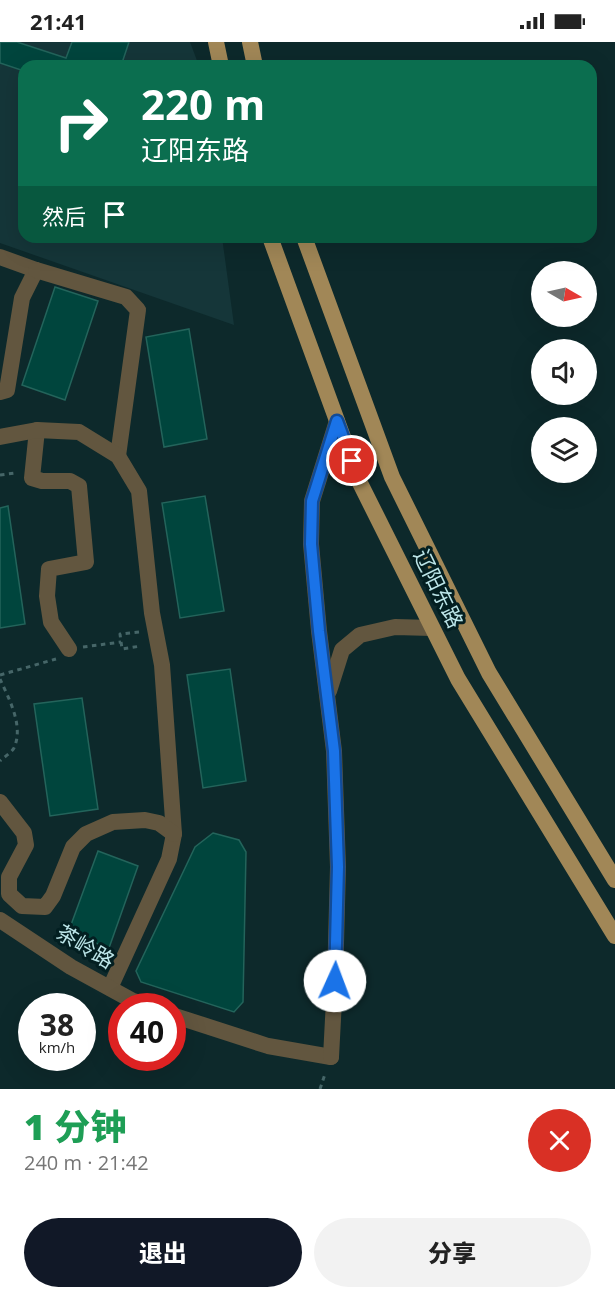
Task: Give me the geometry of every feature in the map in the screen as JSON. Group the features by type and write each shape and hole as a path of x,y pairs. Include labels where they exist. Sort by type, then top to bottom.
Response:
{"main road":[{"path":"216,42 220,60"},
{"path":"250,42 254,60"},
{"name":"辽阳东路","path":"272,243 359,481 458,679 615,936"},
{"name":"辽阳东路","path":"306,243 392,477 489,673 615,880"}],"street":[{"path":"0,257 126,297 138,310 118,456"},
{"path":"0,392 7,390 22,298 36,270"},
{"path":"186,1020 268,1046 331,1057 338,867 334,751 311,544 312,501 337,421"},
{"path":"36,430 33,478 42,481 70,481 79,486 86,561 49,569 47,597 51,622 69,649"},
{"path":"0,437 36,430 80,432 118,456 139,491 152,613 162,665 174,834 169,860 110,988"},
{"path":"327,696 342,650 360,634 395,627 432,628"},
{"path":"0,802 24,833 26,845 9,877 9,894 22,906 45,907 53,896 73,847 86,834 113,822 145,820 159,824 174,834"},
{"name":"茶岭路","path":"0,920 71,967 119,993"}],"path":[{"path":"120,634 122,649"},
{"path":"0,761 13,749 17,734 14,711 0,677 71,655 69,649 121,642"}],"shaded area":[{"path":"0,42 190,42 197,60 18,60 18,243 223,243 234,325 0,243"}],"building":[{"path":"0,42 17,42 66,58 72,42 129,42 123,60 18,60 18,69 0,63"},
{"path":"55,287 98,301 65,400 22,385"},
{"path":"189,329 207,439 164,447 146,337"},
{"path":"205,496 224,611 180,618 162,503"},
{"path":"8,506 25,624 0,628 0,508"},
{"path":"230,669 246,781 203,788 187,675"},
{"path":"82,698 98,809 50,816 34,704"},
{"path":"213,833 239,840 246,852 243,1002 234,1012 186,997 186,993 175,993 141,982 136,971 195,847"},
{"path":"98,851 138,866 109,948 68,933"}],"route":[{"path":"335,981 338,867 334,751 311,544 312,501 337,421 352,461"}]}
